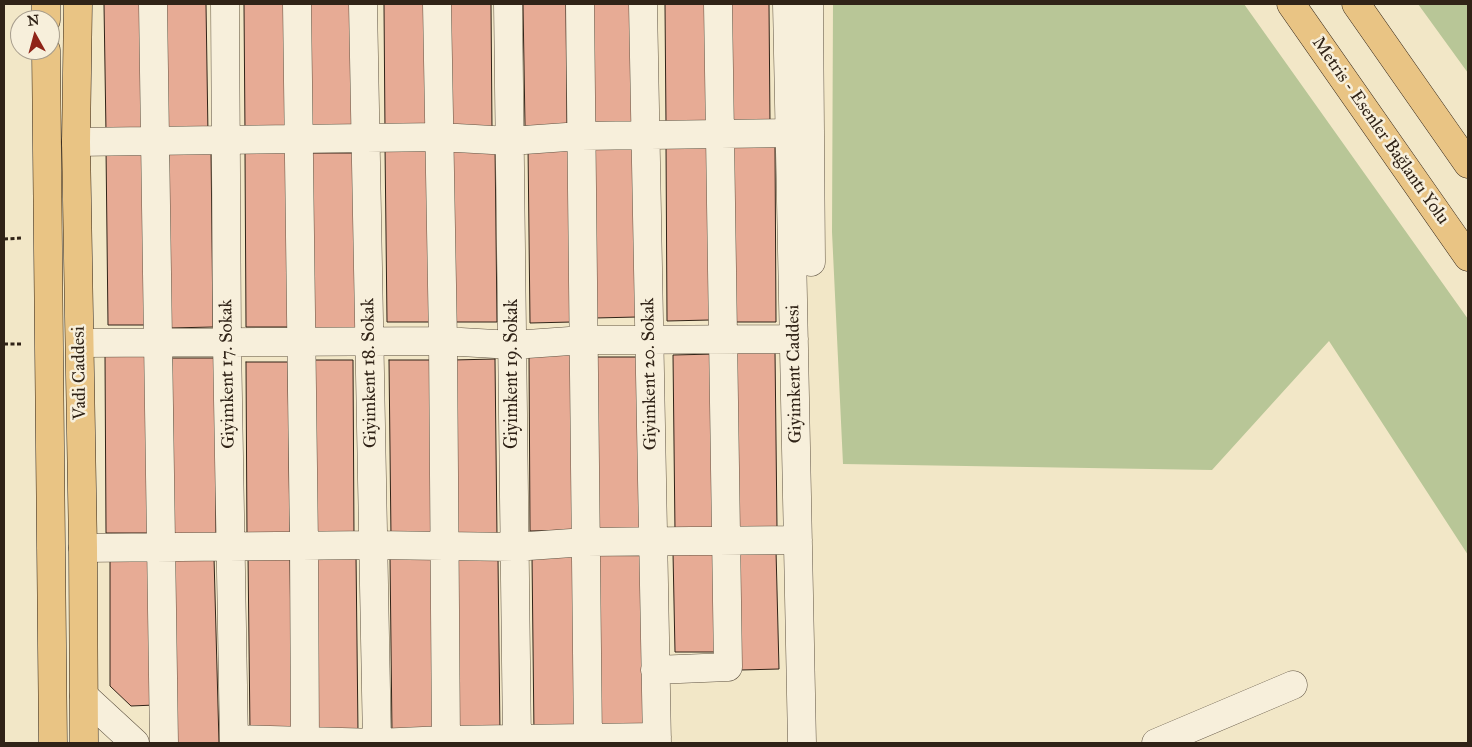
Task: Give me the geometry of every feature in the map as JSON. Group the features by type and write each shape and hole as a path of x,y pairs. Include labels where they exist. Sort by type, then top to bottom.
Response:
{"main road":[{"name":"Vadi Caddesi","path":"78,4 76,142 83,548 84,743"},
{"name":"Metris - Esenler Bağlantı Yolu","path":"1291,4 1468,257"},
{"path":"1356,4 1468,164"},
{"name":"Vadi Caddesi","path":"46,60 53,743"}],"street":[{"path":"153,4 164,743"},
{"name":"Giyimkent 17. Sokak","path":"225,4 227,342 234,741"},
{"path":"297,4 305,742"},
{"name":"Giyimkent 18. Sokak","path":"363,4 377,743"},
{"path":"437,4 443,341 446,742"},
{"name":"Giyimkent 19. Sokak","path":"508,4 516,742"},
{"path":"580,4 588,741"},
{"name":"Giyimkent 20. Sokak","path":"643,4 657,740"},
{"path":"655,670 728,667 718,4"},
{"name":"Giyimkent Caddesi","path":"787,4 802,743"},
{"name":"Giyimkent Caddesi","path":"809,4 816,743"},
{"path":"76,142 439,137 510,141 582,136 790,133"},
{"path":"80,343 443,341 513,345 584,340 794,339"},
{"path":"83,548 374,544 514,547 586,542 798,540"},
{"path":"1156,743 1294,685"},
{"path":"84,696 135,743"},
{"path":"234,741 377,743 657,740"}],"green space":[{"path":"833,4 1244,4 1468,319 1468,555 1329,341 1212,470 843,464 832,232"},
{"path":"1418,4 1468,4 1468,73"}],"building":[{"path":"104,4 147,4 148,133 106,133"},
{"path":"164,4 206,4 208,135 165,135"},
{"path":"244,4 286,4 287,134 245,134"},
{"path":"310,4 352,4 353,137 311,137"},
{"path":"384,4 427,4 428,132 385,133"},
{"path":"449,4 491,4 492,129 450,129"},
{"path":"523,4 566,4 567,126 525,126"},
{"path":"589,4 632,4 633,124 591,125"},
{"path":"665,4 707,4 708,125 666,125"},
{"path":"727,4 769,4 770,123 728,123"},
{"path":"635,140 637,317 595,318 593,141"},
{"path":"666,143 708,143 710,320 667,321"},
{"path":"385,145 428,145 430,322 387,322"},
{"path":"453,145 495,145 497,322 454,322"},
{"path":"571,145 572,322 530,323 528,146"},
{"path":"732,145 775,145 776,322 734,322"},
{"path":"106,148 148,148 150,325 108,325"},
{"path":"169,150 211,150 213,327 170,328"},
{"path":"245,150 287,150 289,327 246,327"},
{"path":"312,153 354,153 356,330 314,331"},
{"path":"775,350 777,528 735,528 733,351"},
{"path":"571,353 573,530 530,531 529,354"},
{"path":"715,354 717,532 675,532 673,355"},
{"path":"148,355 149,533 106,533 105,356"},
{"path":"596,357 639,357 641,534 598,534"},
{"path":"172,358 215,358 216,535 174,535"},
{"path":"495,359 497,536 455,537 453,360"},
{"path":"310,360 353,360 354,537 312,538"},
{"path":"389,360 431,360 433,537 391,538"},
{"path":"246,362 288,362 290,539 247,539"},
{"path":"776,550 779,669 741,670 738,551"},
{"path":"713,552 715,652 675,652 673,553"},
{"path":"641,553 643,731 600,731 599,554"},
{"path":"248,554 290,554 292,731 250,732"},
{"path":"314,555 356,555 358,732 316,733"},
{"path":"110,556 150,556 155,705 131,706 110,686"},
{"path":"432,556 434,733 392,734 390,557"},
{"path":"574,556 576,733 534,734 532,557"},
{"path":"214,557 219,743 176,743 173,560"},
{"path":"498,557 500,734 457,735 456,558"}]}
